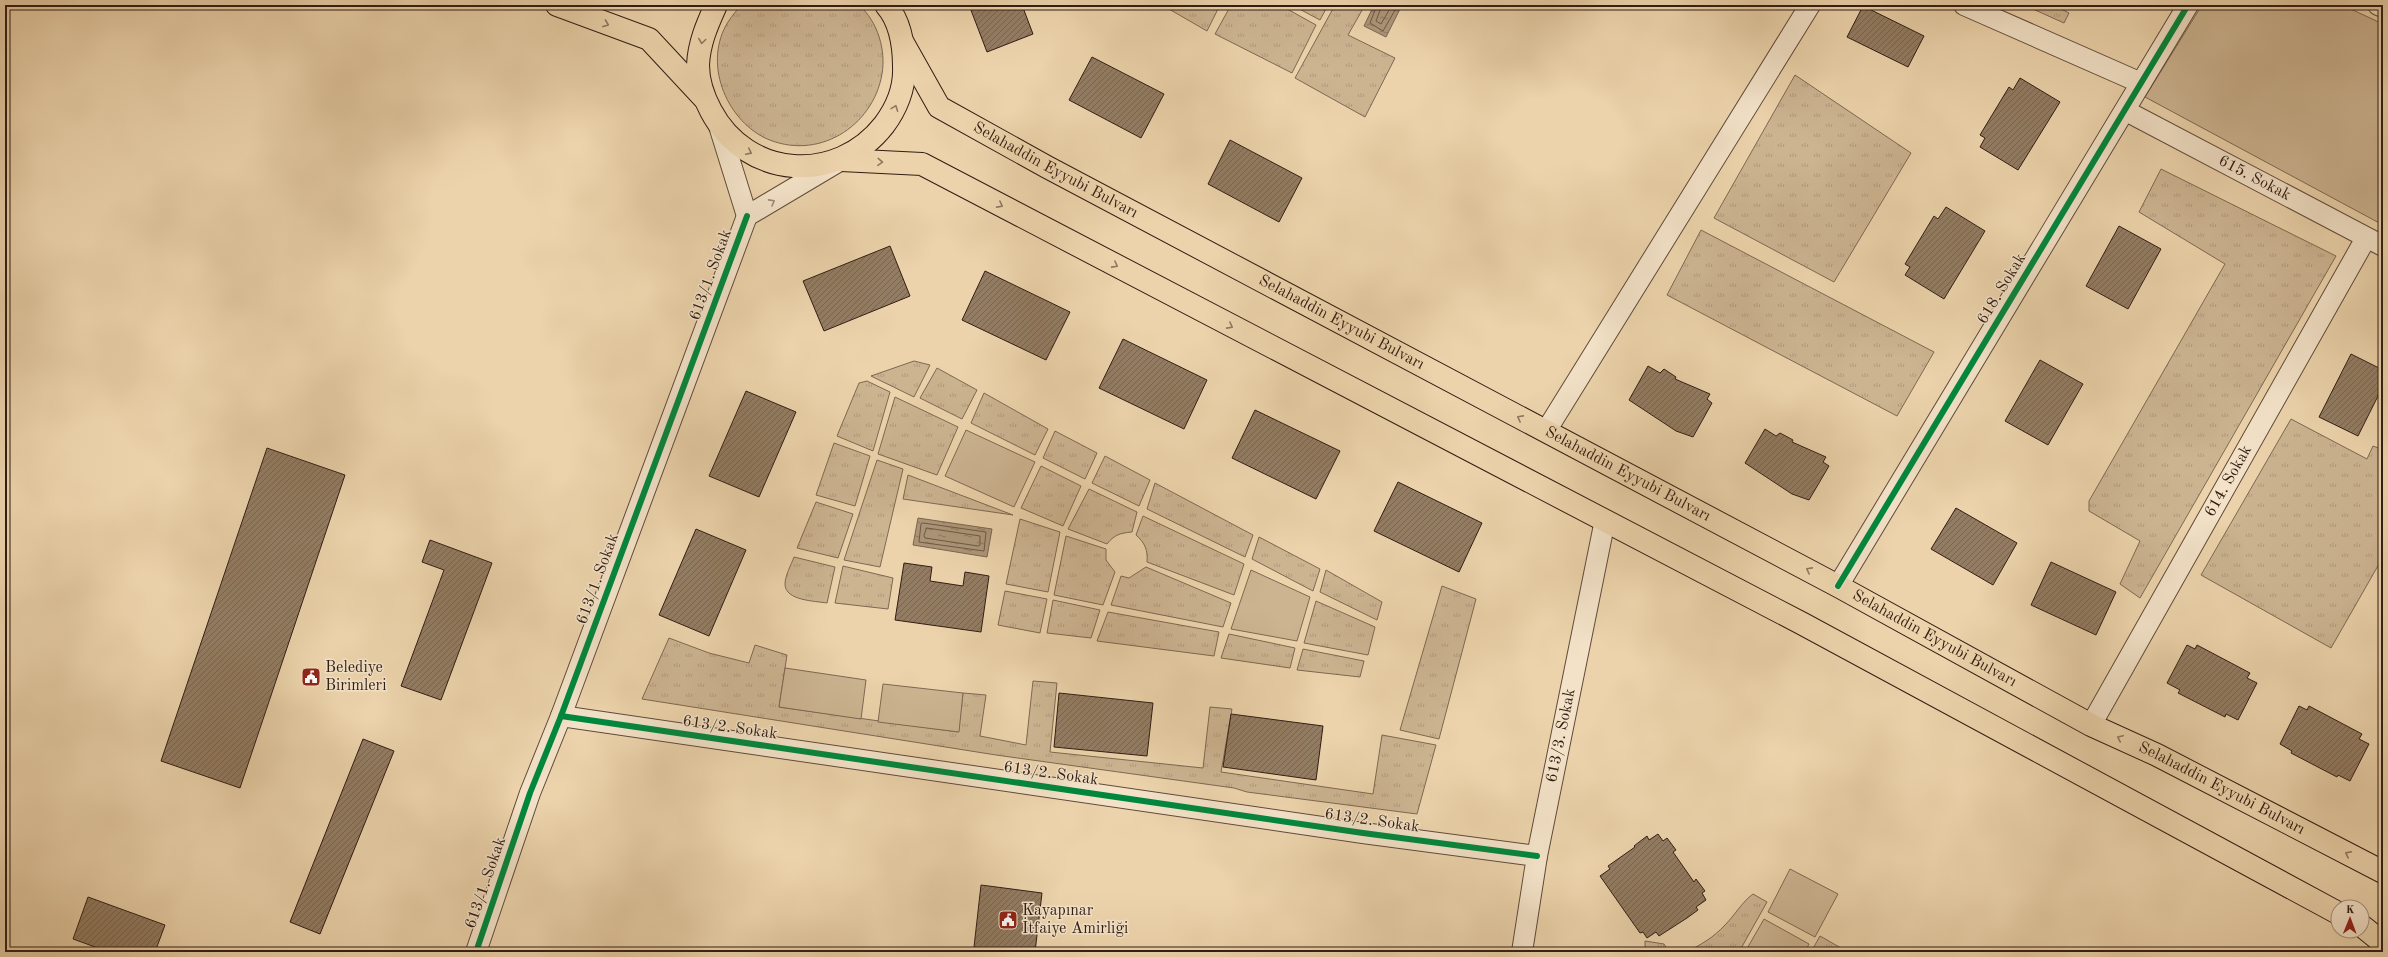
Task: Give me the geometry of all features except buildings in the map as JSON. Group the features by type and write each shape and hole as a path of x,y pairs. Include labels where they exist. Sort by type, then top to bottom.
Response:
{"main road":[{"path":"557,5 649,40 704,98"},
{"path":"716,5 702,34 698,66 704,98 718,126 742,148 770,163 806,168 841,160 922,164 1810,628 2330,909"},
{"path":"841,160 871,141 894,113 904,79 903,43 890,10 886,5"},
{"name":"Selahaddin Eyyubi Bulvarı","path":"903,43 939,107 1047,167 1838,586 2091,725 2157,755 2383,872"},
{"path":"2370,932 2383,943"}],"street":[{"path":"1546,431 1810,5"},
{"path":"1964,5 2141,83"},
{"name":"618. Sokak","path":"1838,586 2126,111 2188,5"},
{"path":"2378,5 2383,7"},
{"name":"615. Sokak","path":"2126,111 2375,242"},
{"path":"718,126 747,216 841,160"},
{"name":"613/1. Sokak","path":"476,952 530,793 561,716 747,216"},
{"name":"614. Sokak","path":"2091,725 2375,242"},
{"name":"613/3. Sokak","path":"1522,952 1538,856 1605,520"},
{"name":"613/2. Sokak","path":"561,716 1363,833 1538,856"}],"green space":[{"path":"741,5 859,5 866,12 876,28 879,37 883,55 883,65 877,93 867,110 855,124 840,135 822,142 804,146 785,144 765,138 751,129 739,117 729,103 722,88 718,71 718,54 721,38 728,22"},
{"path":"1162,5 1220,5 1207,31"},
{"path":"1231,5 1280,5 1316,25 1292,73 1215,34"},
{"path":"1292,5 1328,5 1320,20"},
{"path":"1335,5 1365,5 1348,35 1395,58 1365,117 1295,78"},
{"path":"2024,5 2053,5 2069,13 2064,23"},
{"path":"2202,5 2342,5 2383,24 2383,225 2145,97"},
{"path":"1795,75 1911,153 1834,282 1714,218"},
{"path":"2161,169 2336,256 2140,598 2120,584 2140,541 2089,511 2089,501 2225,264 2139,212"},
{"path":"1701,230 1934,352 1897,416 1667,295"},
{"path":"914,361 930,365 914,397 871,376"},
{"path":"937,368 977,390 962,419 920,398"},
{"path":"867,381 890,392 873,451 837,436 859,383"},
{"path":"984,393 1048,429 1035,455 971,423"},
{"path":"895,397 958,427 937,475 878,454"},
{"path":"2291,419 2367,459 2373,446 2381,449 2383,445 2383,557 2331,648 2201,575"},
{"path":"966,430 1035,462 1014,507 945,476"},
{"path":"1055,431 1097,453 1085,479 1043,458"},
{"path":"834,443 870,456 855,506 816,495"},
{"path":"1105,456 1150,480 1139,506 1092,483"},
{"path":"877,460 903,469 880,567 844,560"},
{"path":"1041,466 1081,486 1063,526 1021,508"},
{"path":"908,475 1013,515 903,499"},
{"path":"1155,483 1253,535 1245,557 1147,509"},
{"path":"1089,489 1137,512 1132,532 1118,535 1112,538 1107,544 1068,529"},
{"path":"816,502 853,514 838,558 797,548"},
{"path":"1143,516 1244,564 1234,595 1147,562 1145,547 1136,535"},
{"path":"1020,519 1060,532 1048,592 1006,584"},
{"path":"1066,536 1106,549 1106,560 1115,572 1103,605 1054,595"},
{"path":"1259,537 1320,569 1313,591 1252,559"},
{"path":"794,557 835,567 827,603 809,601 795,597 786,590 786,578"},
{"path":"843,566 893,578 888,609 835,603"},
{"path":"1146,567 1231,603 1223,627 1111,605 1121,576 1129,578"},
{"path":"1251,570 1310,597 1297,641 1231,629"},
{"path":"1326,570 1382,602 1377,620 1320,592"},
{"path":"1442,586 1476,599 1439,739 1400,730"},
{"path":"1005,591 1047,599 1040,633 998,625"},
{"path":"1053,600 1100,610 1091,638 1047,633"},
{"path":"1316,601 1375,627 1368,655 1304,643"},
{"path":"1108,612 1219,632 1214,656 1097,641"},
{"path":"1229,634 1295,648 1290,668 1221,658"},
{"path":"669,638 709,653 749,663 755,645 787,655 779,707 958,732 963,693 986,695 980,736 1026,745 1033,681 1057,683 1050,752 1203,768 1210,707 1232,709 1221,772 1373,794 1382,735 1436,745 1417,814 1247,792 1234,788 996,755 642,699"},
{"path":"1303,649 1364,661 1360,677 1297,670"},
{"path":"785,668 866,680 861,719 779,707"},
{"path":"883,684 963,693 959,732 878,722"},
{"path":"1790,869 1838,894 1815,937 1768,912"},
{"path":"1753,894 1767,902 1739,952 1686,952 1712,937 1729,921 1745,901"},
{"path":"1764,919 1809,944 1805,952 1745,952"},
{"path":"1820,936 1848,952 1811,952"},
{"path":"1645,941 1664,944 1669,952 1645,952"}],"water":[{"path":"1374,5 1402,5 1386,37 1364,26"},
{"path":"918,518 992,529 987,557 913,545"}],"cycle path":[{"path":"1838,586 2188,5"},
{"path":"476,952 530,793 561,716 747,216"},
{"path":"561,716 1363,833 1537,856"}],"place":[{"name":"Belediye Birimleri","path":"311,677"},
{"name":"Kayapınar İtfaiye Amirliği","path":"1008,920"}]}
